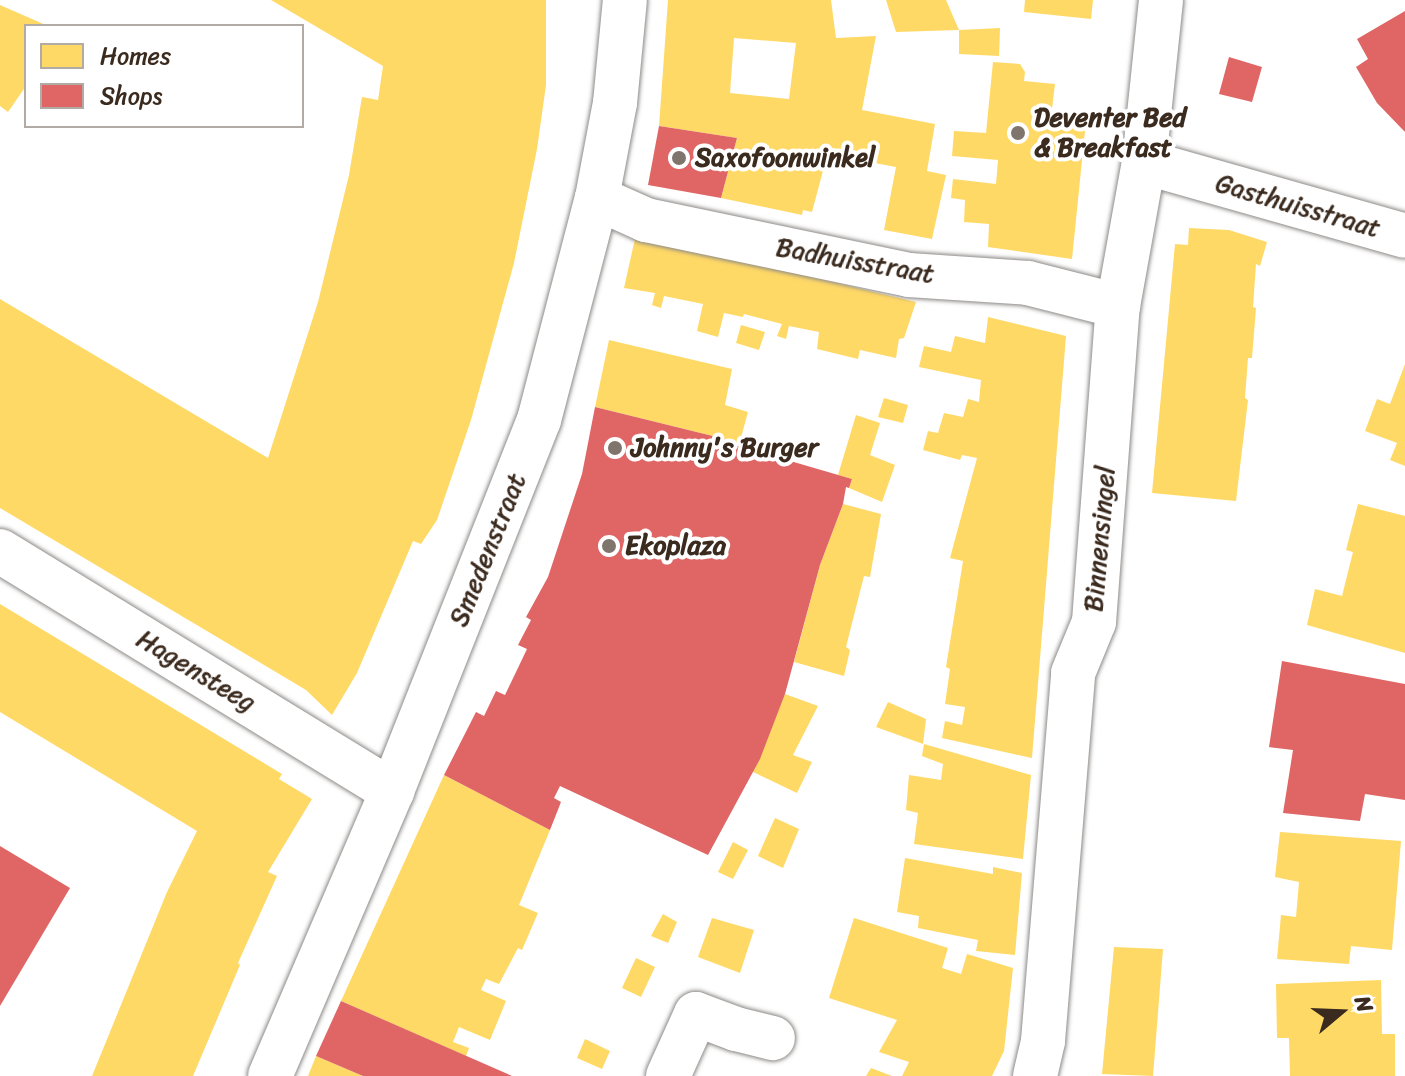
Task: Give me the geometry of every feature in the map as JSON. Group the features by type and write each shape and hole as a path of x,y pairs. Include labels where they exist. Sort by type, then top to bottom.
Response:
{"street":[{"name":"Smedenstraat","path":"270,1076 392,791 539,420 597,198 615,103 625,0"},
{"name":"Binnensingel","path":"1035,1076 1043,1041 1073,673 1094,622 1118,306 1144,162 1161,0"},
{"name":"Gasthuisstraat","path":"1144,162 1405,236"},
{"name":"Badhuisstraat","path":"597,198 646,220 909,275 1028,283 1118,306"},
{"name":"Hagensteeg","path":"0,551 392,791"},
{"path":"668,1076 696,1014 736,1029 773,1038"}],"building: Homes":[{"path":"271,0 546,0 546,85 537,149 514,263 471,420 437,520 421,544 413,541 357,673 332,715 306,690 0,508 0,299 268,458 318,302 349,175 362,97 378,100 383,66"},
{"path":"668,0 831,0 836,38 876,36 862,110 935,124 927,171 946,175 932,239 884,230 896,167 815,152 813,164 824,167 812,212 803,210 802,215 721,198 737,138 659,126","holes":["734,38 796,43 789,99 730,93"]},
{"path":"886,0 946,0 959,30 896,32"},
{"path":"1025,0 1093,0 1091,19 1024,12"},
{"path":"0,5 43,24 24,24 24,89 8,112 0,106"},
{"path":"1000,28 999,56 959,54 959,30"},
{"path":"993,62 1020,64 1025,72 1024,81 1055,84 1051,117 1086,121 1072,259 988,247 989,224 964,222 965,200 951,198 953,179 996,184 998,160 952,156 954,131 986,133"},
{"path":"1189,228 1229,230 1267,242 1260,266 1256,264 1252,358 1248,358 1245,398 1248,400 1236,501 1152,493 1175,244 1188,245"},
{"path":"636,234 916,302 904,338 899,339 896,358 860,350 858,359 817,349 819,332 789,326 786,339 777,336 782,324 744,314 743,317 724,313 718,337 697,331 703,304 664,296 661,308 652,305 655,293 624,288"},
{"path":"988,317 1066,336 1032,758 942,738 945,721 962,725 965,707 945,704 950,669 946,667 963,561 950,558 977,458 962,455 960,460 923,450 928,431 938,433 944,413 963,417 968,399 979,402 981,380 919,367 924,346 951,352 955,336 985,343"},
{"path":"741,325 765,332 759,350 736,343"},
{"path":"609,340 732,369 725,405 748,412 739,445 595,407"},
{"path":"1405,364 1405,466 1390,460 1397,443 1365,431 1377,399 1390,404"},
{"path":"884,398 908,405 903,423 878,417"},
{"path":"856,415 880,423 870,455 895,465 882,502 849,488 852,479 838,475"},
{"path":"843,504 881,514 870,577 864,576 846,647 850,650 844,676 794,662 820,565"},
{"path":"1358,504 1405,516 1405,653 1307,625 1315,589 1342,596 1353,552 1346,550"},
{"path":"0,604 282,774 279,779 312,799 268,872 277,876 193,1076 92,1076 167,892 197,831 0,712"},
{"path":"785,694 818,706 793,755 812,762 797,793 753,772"},
{"path":"888,702 926,719 923,744 876,727"},
{"path":"924,744 1031,775 1023,859 914,844 918,813 906,810 909,775 941,780 943,764 922,756"},
{"path":"444,775 550,830 519,905 538,913 522,950 518,948 499,984 486,979 481,990 506,1001 490,1040 459,1027 453,1042 469,1048 466,1056 341,1001"},
{"path":"775,818 799,829 783,868 758,856"},
{"path":"1280,832 1401,841 1392,950 1351,946 1349,964 1277,959 1281,915 1296,917 1299,882 1275,877"},
{"path":"733,842 748,850 733,879 718,872"},
{"path":"905,858 993,874 993,867 1022,873 1015,955 976,951 978,940 918,928 919,916 897,912"},
{"path":"663,914 677,922 668,943 651,936"},
{"path":"712,918 754,930 740,973 698,957"},
{"path":"854,918 948,948 942,968 961,974 967,954 1013,968 1004,1051 992,1076 902,1076 909,1062 879,1052 897,1020 829,998"},
{"path":"1114,947 1163,949 1153,1076 1102,1074"},
{"path":"636,958 655,967 641,997 622,988"},
{"path":"1381,980 1382,1034 1395,1034 1395,1076 1290,1076 1289,1038 1277,1038 1276,984"},
{"path":"585,1039 610,1051 602,1069 577,1058"},
{"path":"316,1056 363,1076 308,1076"},
{"path":"871,1068 892,1076 866,1076"}],"building: Shops":[{"path":"1405,11 1405,132 1377,103 1356,67 1368,59 1357,39"},
{"path":"1229,57 1262,67 1252,102 1219,94"},
{"path":"659,126 737,138 721,198 648,185"},
{"path":"595,407 733,441 732,444 852,479 849,488 846,487 843,504 820,565 785,694 760,759 708,855 560,786 554,798 561,802 550,830 444,775 476,712 484,716 496,691 505,695 527,649 518,645 531,620 526,617 548,577 582,474"},
{"path":"1282,661 1405,684 1405,800 1365,794 1360,821 1283,813 1293,750 1269,747"},
{"path":"0,846 70,888 0,1006"},
{"path":"341,1001 512,1076 363,1076 316,1056"}],"place":[{"name":"Deventer Bed & Breakfast","path":"1018,133"},
{"name":"Saxofoonwinkel","path":"679,158"},
{"name":"Johnny's Burger","path":"615,448"},
{"name":"Ekoplaza","path":"609,546"}]}
